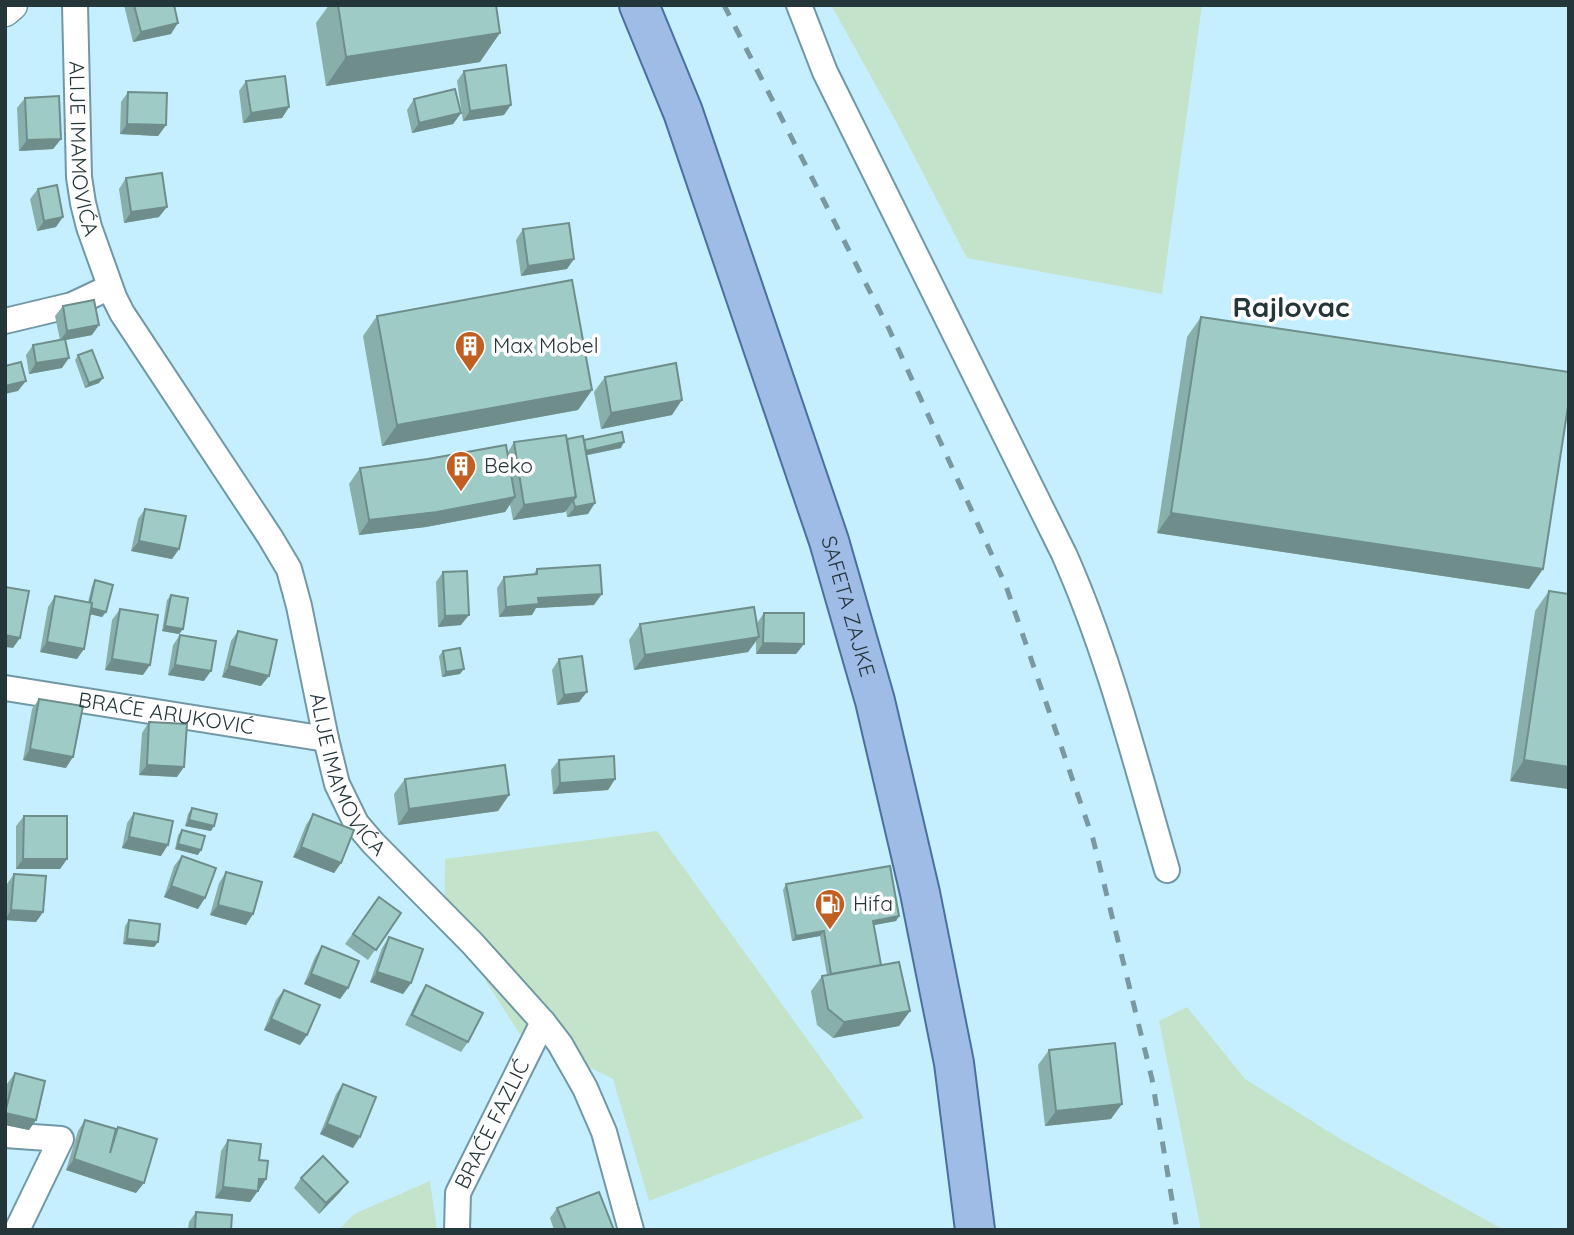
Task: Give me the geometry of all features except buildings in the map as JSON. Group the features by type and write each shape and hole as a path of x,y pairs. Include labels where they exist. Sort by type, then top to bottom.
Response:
{"main road":[{"name":"SAFETA ZAJKE","path":"639,5 683,112 808,479 829,541 875,701 920,893 954,1063 975,1230"}],"street":[{"path":"5,11 12,5"},
{"name":"ALIJE IMAMOVIĆA","path":"75,5 79,177 89,227 122,313 271,537 289,569 337,784 356,823 472,943 560,1044 585,1088 604,1132 631,1230"},
{"path":"799,5 825,72 1086,602 1110,674 1167,870"},
{"path":"5,321 72,305 110,286"},
{"name":"BRAĆE ARUKOVIĆ","path":"5,688 326,739"},
{"name":"BRAĆE FAZLIĆ","path":"457,1230 458,1193 543,1022"},
{"path":"5,1135 61,1139 16,1215"}],"green space":[{"path":"831,5 1202,5 1162,294 967,258 898,125"},
{"path":"657,831 864,1118 649,1201 613,1079 519,1033 444,915 445,859"},
{"path":"1187,1007 1245,1079 1342,1140 1504,1230 1201,1230 1159,1021"},
{"path":"430,1181 437,1230 339,1230 354,1214"}],"railway":[{"path":"724,5 889,329 1006,586 1093,839 1152,1079 1177,1230"}],"place":[{"name":"Max Mobel","path":"470,373"},
{"name":"Beko","path":"461,493"},
{"name":"Hifa","path":"830,931"}],"district":[{"name":"Rajlovac","path":"1291,307"}]}
